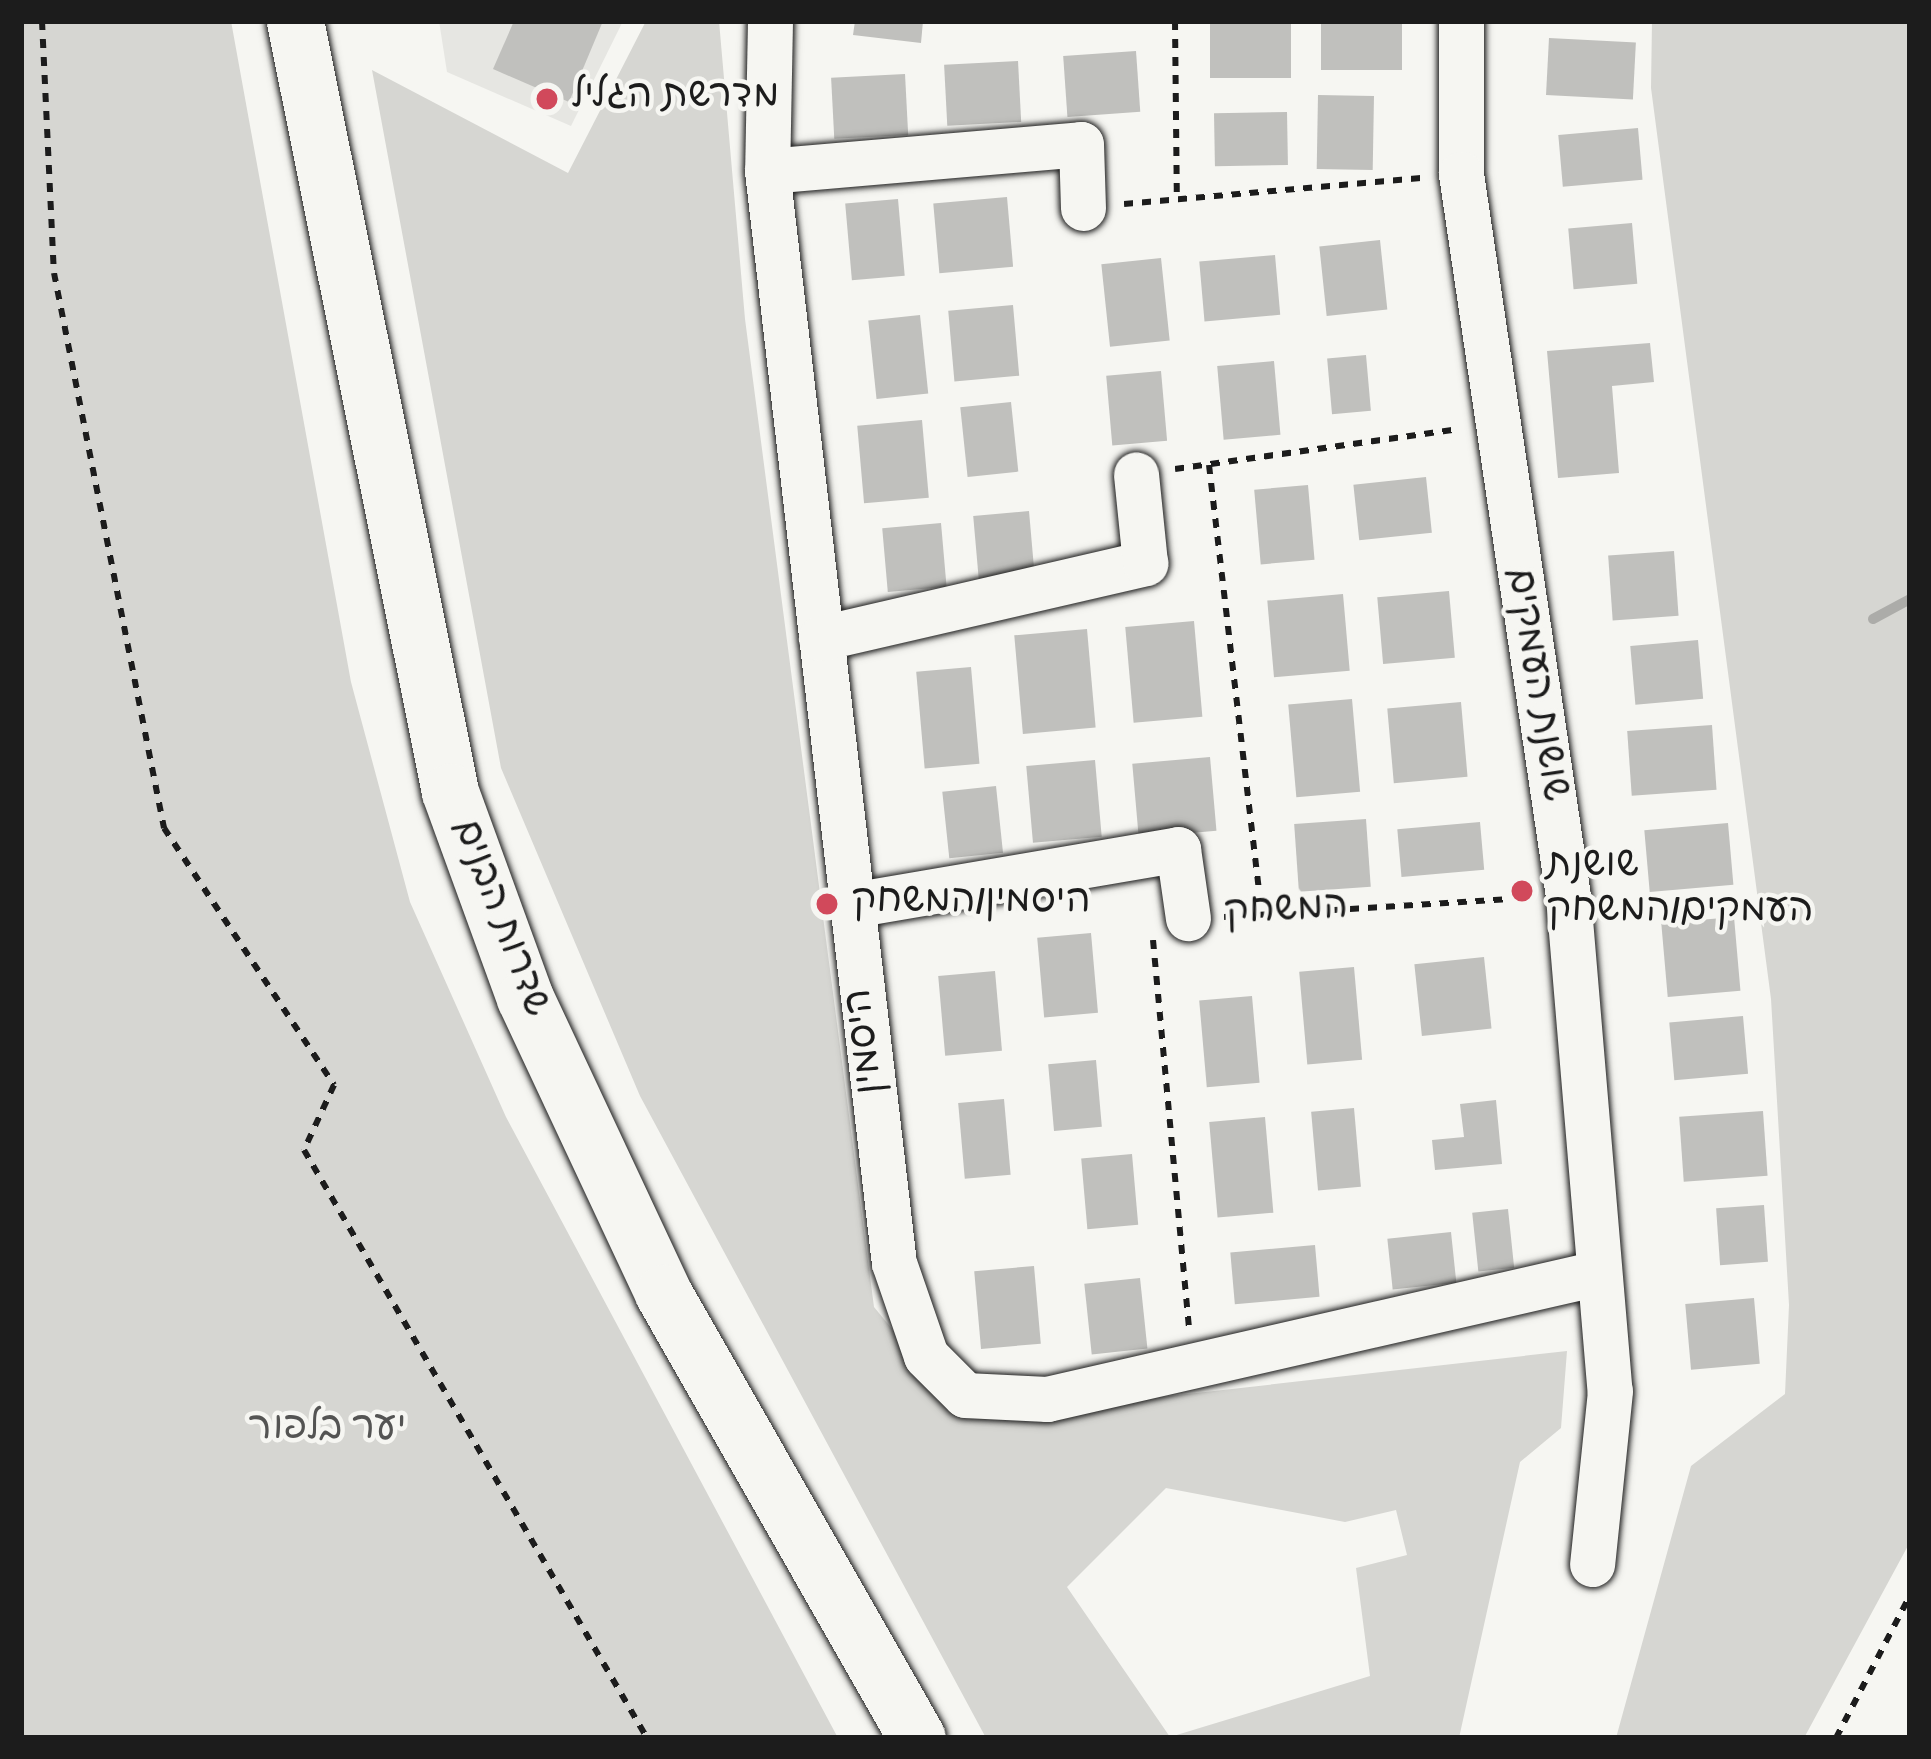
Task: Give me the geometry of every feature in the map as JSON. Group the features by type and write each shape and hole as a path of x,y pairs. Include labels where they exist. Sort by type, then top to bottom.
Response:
{"main road":[{"name":"שדרות הבנים","path":"295,21 393,545 458,812 525,998 663,1292 917,1738"}],"street":[{"name":"היסמין","path":"770,21 767,171 852,905 894,1264 926,1356 965,1395 1005,1400 1192,1366 1598,1274"},
{"name":"שושנת העמקים","path":"1461,21 1461,174 1492,424 1568,896 1610,1391 1592,1564"},
{"path":"767,171 1081,144 1083,208"},
{"path":"821,638 1145,563 1136,474"},
{"name":"המשחק","path":"852,905 1178,849 1188,919"}],"path":[{"path":"42,21 54,273 164,828 334,1085 304,1150 647,1738"},
{"path":"1175,21 1177,200"},
{"path":"1083,208 1461,174"},
{"path":"1136,474 1492,424"},
{"path":"1209,465 1262,915"},
{"name":"המשחק","path":"1188,919 1568,896"},
{"path":"1188,919 1151,922 1192,1366"},
{"path":"1836,1738 1910,1595"}],"shaded area":[{"name":"מדרשת הגליל","path":"439,21 623,21 571,126 447,72"}],"green space":[{"name":"יער בלפור","path":"21,21 231,21 351,682 410,902 506,1117 838,1738 21,1738"},
{"path":"646,21 719,21 745,319 874,1307 966,1419 1567,1351 1561,1428 1520,1462 1459,1738 986,1738 640,1096 501,768 372,70 568,173","holes":["1166,1488 1345,1522 1396,1510 1407,1555 1356,1568 1370,1676 1170,1737 1067,1587"]},
{"path":"1652,21 1910,21 1910,1542 1804,1738 1616,1738 1691,1466 1785,1394 1789,1305 1771,999 1651,88"}],"building":[{"path":"514,21 603,21 569,102 493,69"},
{"path":"855,21 923,21 921,43 853,35"},
{"path":"1210,21 1291,21 1291,78 1210,78"},
{"path":"1321,21 1402,21 1402,70 1321,70"},
{"path":"1549,38 1636,43 1633,99 1546,95"},
{"path":"1136,51 1140,112 1067,117 1063,56"},
{"path":"1018,61 1021,122 947,126 944,65"},
{"path":"905,74 908,135 834,139 831,78"},
{"path":"1318,95 1374,96 1373,170 1317,169"},
{"path":"1287,112 1288,165 1215,166 1214,113"},
{"path":"1638,128 1643,180 1563,187 1558,135"},
{"path":"1007,197 1013,267 939,273 933,203"},
{"path":"898,199 905,276 852,280 845,204"},
{"path":"1632,223 1637,284 1574,289 1568,229"},
{"path":"1380,240 1387,310 1327,316 1319,246"},
{"path":"1275,255 1280,315 1205,321 1199,262"},
{"path":"1161,258 1170,341 1110,347 1101,264"},
{"path":"1013,305 1019,376 954,381 948,311"},
{"path":"920,315 928,394 877,399 868,320"},
{"path":"1650,343 1654,382 1612,386 1619,473 1558,478 1547,351"},
{"path":"1366,355 1371,411 1332,414 1327,358"},
{"path":"1274,361 1280,435 1224,440 1217,366"},
{"path":"1161,371 1167,441 1112,446 1106,376"},
{"path":"1011,402 1018,472 968,477 960,407"},
{"path":"922,420 929,498 864,503 857,426"},
{"path":"1426,477 1432,533 1359,540 1353,485"},
{"path":"1308,485 1315,560 1261,564 1254,490"},
{"path":"1029,511 1035,580 979,585 973,516"},
{"path":"941,523 947,587 888,592 882,528"},
{"path":"1674,551 1679,616 1613,620 1608,556"},
{"path":"1449,591 1455,658 1383,664 1377,597"},
{"path":"1343,594 1350,671 1274,677 1267,601"},
{"path":"1194,621 1202,717 1134,723 1125,627"},
{"path":"1087,629 1096,728 1023,734 1014,635"},
{"path":"1698,640 1703,699 1635,705 1630,646"},
{"path":"971,667 979,764 925,768 916,672"},
{"path":"1352,699 1360,792 1296,797 1288,705"},
{"path":"1461,702 1468,777 1394,783 1387,708"},
{"path":"1712,725 1717,790 1632,796 1627,731"},
{"path":"1210,757 1216,831 1139,838 1132,764"},
{"path":"1095,760 1102,837 1033,843 1026,766"},
{"path":"996,786 1003,853 949,858 942,792"},
{"path":"1366,819 1371,887 1299,892 1294,824"},
{"path":"1480,822 1484,870 1401,877 1397,829"},
{"path":"1728,823 1733,885 1650,892 1644,830"},
{"path":"1734,917 1740,991 1668,997 1661,923"},
{"path":"1091,933 1098,1013 1044,1017 1037,938"},
{"path":"1484,957 1492,1029 1422,1036 1414,964"},
{"path":"1354,967 1362,1060 1307,1064 1299,972"},
{"path":"995,971 1002,1051 945,1056 938,976"},
{"path":"1252,996 1260,1083 1207,1087 1199,1001"},
{"path":"1743,1016 1748,1074 1674,1080 1669,1022"},
{"path":"1096,1060 1102,1127 1054,1131 1048,1064"},
{"path":"1004,1099 1011,1175 965,1179 958,1103"},
{"path":"1496,1100 1502,1164 1435,1170 1432,1140 1464,1137 1460,1104"},
{"path":"1354,1108 1361,1187 1318,1190 1311,1112"},
{"path":"1763,1111 1768,1176 1684,1182 1679,1117"},
{"path":"1265,1117 1273,1213 1218,1218 1209,1122"},
{"path":"1132,1154 1138,1225 1087,1229 1081,1158"},
{"path":"1764,1205 1768,1262 1720,1265 1716,1208"},
{"path":"1508,1209 1514,1268 1478,1271 1472,1213"},
{"path":"1451,1232 1456,1283 1393,1289 1387,1239"},
{"path":"1315,1245 1320,1297 1235,1304 1230,1252"},
{"path":"1034,1266 1041,1344 981,1349 974,1271"},
{"path":"1140,1278 1147,1349 1092,1354 1084,1284"},
{"path":"1754,1298 1760,1364 1691,1370 1685,1304"}],"waterway":[{"path":"1873,619 1910,599"}],"place":[{"name":"מדרשת הגליל","path":"547,99"},
{"name":"שושנת העמקים/המשחק","path":"1522,891"},
{"name":"היסמין/המשחק","path":"827,904"}]}
